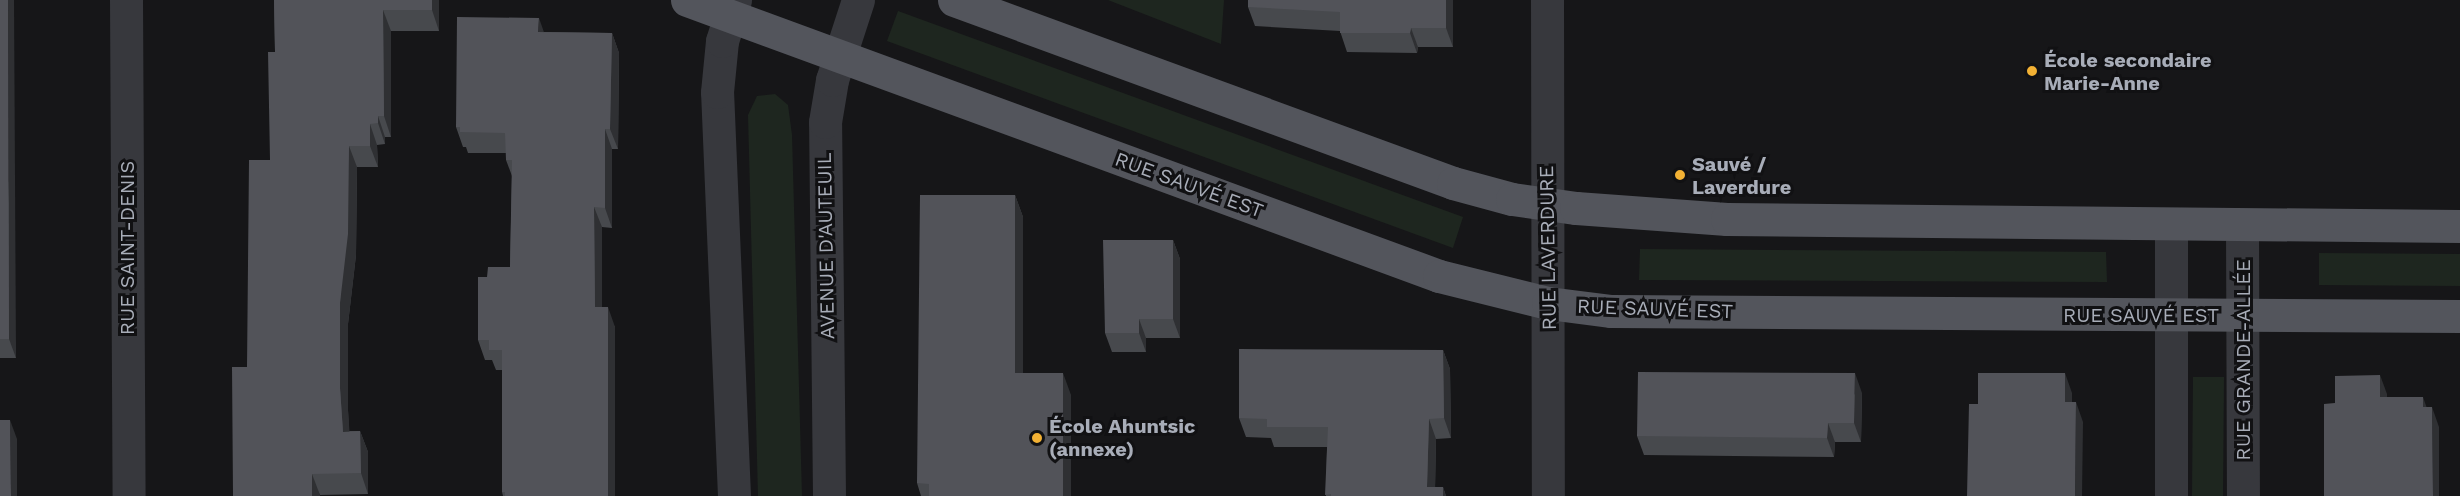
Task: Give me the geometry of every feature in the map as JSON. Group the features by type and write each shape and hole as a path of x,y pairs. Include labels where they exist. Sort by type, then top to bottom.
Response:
{"main road":[{"name":"RUE SAUVÉ EST","path":"687,0 733,8 839,56 1439,276 1548,303 1611,311 2460,316"},
{"path":"954,0 1453,183 1547,203 1617,213 1727,219 2460,226"}],"street":[{"name":"RUE SAINT-DENIS","path":"126,0 129,496"},
{"name":"AVENUE D'AUTEUIL","path":"829,496 825,122 839,56 858,0"},
{"name":"RUE LAVERDURE","path":"1547,0 1548,496"},
{"path":"733,8 718,58 717,92 734,496"},
{"path":"2171,225 2171,496"},
{"name":"RUE GRANDE-ALLÉE","path":"2242,225 2242,496"}],"shaded area":[{"path":"1108,0 1224,0 1221,44"},
{"path":"898,11 1463,217 1453,248 887,41"},
{"path":"775,94 788,105 792,135 802,496 758,496 748,115 757,96"},
{"path":"1640,249 2106,252 2107,282 1639,280"},
{"path":"2319,253 2460,254 2460,286 2319,285"},
{"path":"2193,377 2224,377 2223,496 2192,496"}],"building":[{"path":"0,0 8,0 9,339 0,339"},
{"path":"274,0 432,0 432,10 383,10 384,116 378,116 378,123 370,124 370,146 349,146 348,234 340,303 340,388 343,432 360,431 361,473 312,474 312,496 233,496 232,367 247,367 249,160 270,160 268,52 275,52"},
{"path":"1248,0 1446,0 1446,28 1411,28 1410,33 1340,33 1340,12 1248,7"},
{"path":"457,17 539,18 538,32 612,33 610,129 605,129 605,208 594,207 595,307 608,307 608,496 505,496 505,492 502,492 502,350 489,350 489,340 478,340 478,277 487,277 488,267 510,267 512,160 506,160 505,133 460,132 460,127 456,127"},
{"path":"920,195 1015,195 1015,373 1063,373 1063,496 929,496 929,484 917,483"},
{"path":"1103,240 1173,240 1173,319 1139,319 1139,333 1105,333"},
{"path":"1239,349 1443,350 1444,418 1429,419 1427,487 1443,487 1443,496 1325,495 1328,427 1267,427 1267,419 1239,418"},
{"path":"1638,372 1855,373 1854,423 1828,423 1827,438 1637,436"},
{"path":"1978,373 2065,373 2065,402 2076,402 2075,496 1967,496 1969,404 1978,404"},
{"path":"2380,375 2380,397 2423,397 2423,407 2432,407 2433,496 2324,496 2324,404 2335,403 2335,376"},
{"path":"0,420 10,420 11,496 0,496"}],"place":[{"name":"École secondaire Marie-Anne","path":"2032,71"},
{"name":"Sauvé / Laverdure","path":"1680,175"},
{"name":"École Ahuntsic (annexe)","path":"1037,438"}]}
